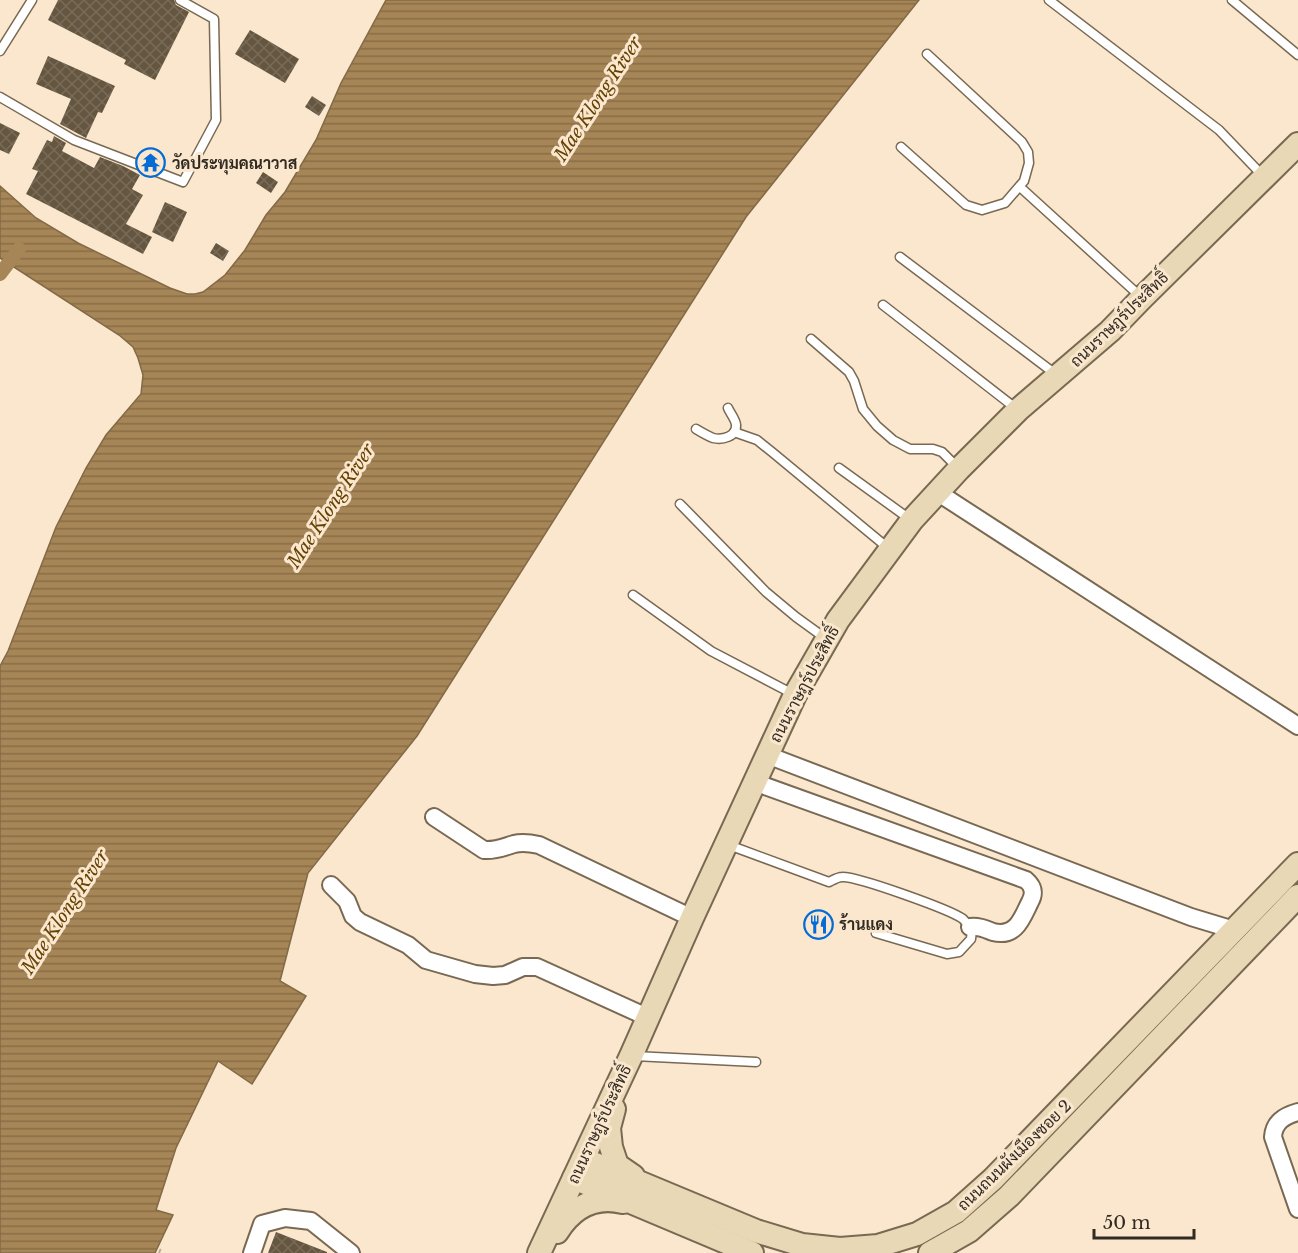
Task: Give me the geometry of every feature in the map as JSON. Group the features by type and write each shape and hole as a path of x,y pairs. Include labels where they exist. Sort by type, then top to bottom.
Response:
{"street":[{"name":"ถนนราษฎร์ประสิทธิ์","path":"539,1253 795,695 838,620 912,520 959,469 1018,410 1110,331 1298,144"},
{"path":"937,492 1298,726"},
{"path":"767,755 1230,934 1244,952"},
{"path":"754,782 1026,880 1031,885 1033,897 1017,927 1008,932 996,933 976,926 970,927"},
{"path":"434,816 484,850 499,849 516,843 528,842 539,845 692,918"},
{"name":"ถนนถนนผังเมืองซอย 2","path":"646,1197 802,1245 840,1249 878,1246 917,1234 956,1212 993,1179 1298,864"},
{"path":"331,885 347,900 353,916 360,922 408,945 426,960 464,972 493,976 505,975 523,967 537,968 647,1017"},
{"name":"ถนนถนนผังเมืองซอย 2","path":"930,1253 969,1231 1009,1196 1298,896"},
{"path":"631,1056 609,1128 611,1147 616,1165 646,1197"},
{"path":"1297,1201 1273,1137 1273,1130 1282,1118 1298,1112"},
{"name":"ถนนถนนผังเมืองซอย 2","path":"579,1168 646,1197 752,1253"},
{"path":"544,1253 570,1214 587,1204 600,1200 646,1197"},
{"path":"252,1253 262,1224 285,1218 310,1221 351,1253"}],"lane":[{"path":"0,51 32,0"},
{"path":"0,97 74,140 183,182 216,120 214,19 180,0"},
{"path":"1049,0 1219,130 1264,177"},
{"path":"1232,0 1298,56"},
{"path":"901,147 966,205 982,210 1005,203 1024,181 1029,163 1028,152 1022,142 927,54"},
{"path":"1020,187 1142,298"},
{"path":"900,257 1059,376"},
{"path":"884,305 1018,410"},
{"path":"811,339 849,372 863,410 885,433 910,449 933,449 942,452 959,469"},
{"path":"696,429 713,438 723,439 732,435 736,429 736,423 728,408"},
{"path":"734,432 757,440 890,550"},
{"path":"839,468 912,520"},
{"path":"680,504 766,592 827,639"},
{"path":"633,595 711,651 795,695"},
{"path":"726,844 829,882 840,876 889,890 950,912 964,920 972,930 970,939 959,952 947,954 876,933"},
{"path":"631,1056 756,1062"}],"path":[{"path":"159,1253 161,1248"}],"water":[{"name":"Mae Klong River","path":"386,0 919,0 746,217 417,736 308,873 280,981 306,996 252,1084 218,1061 176,1148 156,1210 173,1215 155,1253 0,1253 0,666 8,651 56,527 86,468 106,435 141,394 143,375 133,347 119,335 0,258 0,186 36,218 78,243 170,288 187,294 203,292 225,275 245,250 266,215 285,192 316,140 341,83"}],"building":[{"path":"58,0 174,0 176,5 189,12 155,80 124,64 126,60 48,20"},
{"path":"250,30 299,59 285,83 235,54"},
{"path":"48,56 115,86 102,113 98,112 86,138 60,124 71,99 36,84"},
{"path":"312,96 326,105 319,116 305,107"},
{"path":"0,123 20,133 9,154 0,150"},
{"path":"54,136 66,143 62,151 94,168 100,157 140,175 132,189 143,195 126,224 152,237 143,254 26,194 38,171 32,169 47,140 52,142"},
{"path":"263,172 278,182 271,193 256,183"},
{"path":"165,202 187,212 173,242 152,232"},
{"path":"216,243 229,251 223,261 210,253"},
{"path":"276,1232 327,1252 327,1253 268,1253"}],"waterway":[{"path":"0,274 19,249"}],"place":[{"name":"วัดประทุมคณาวาส","path":"151,163"},
{"name":"ร้านแดง","path":"818,924"}]}
